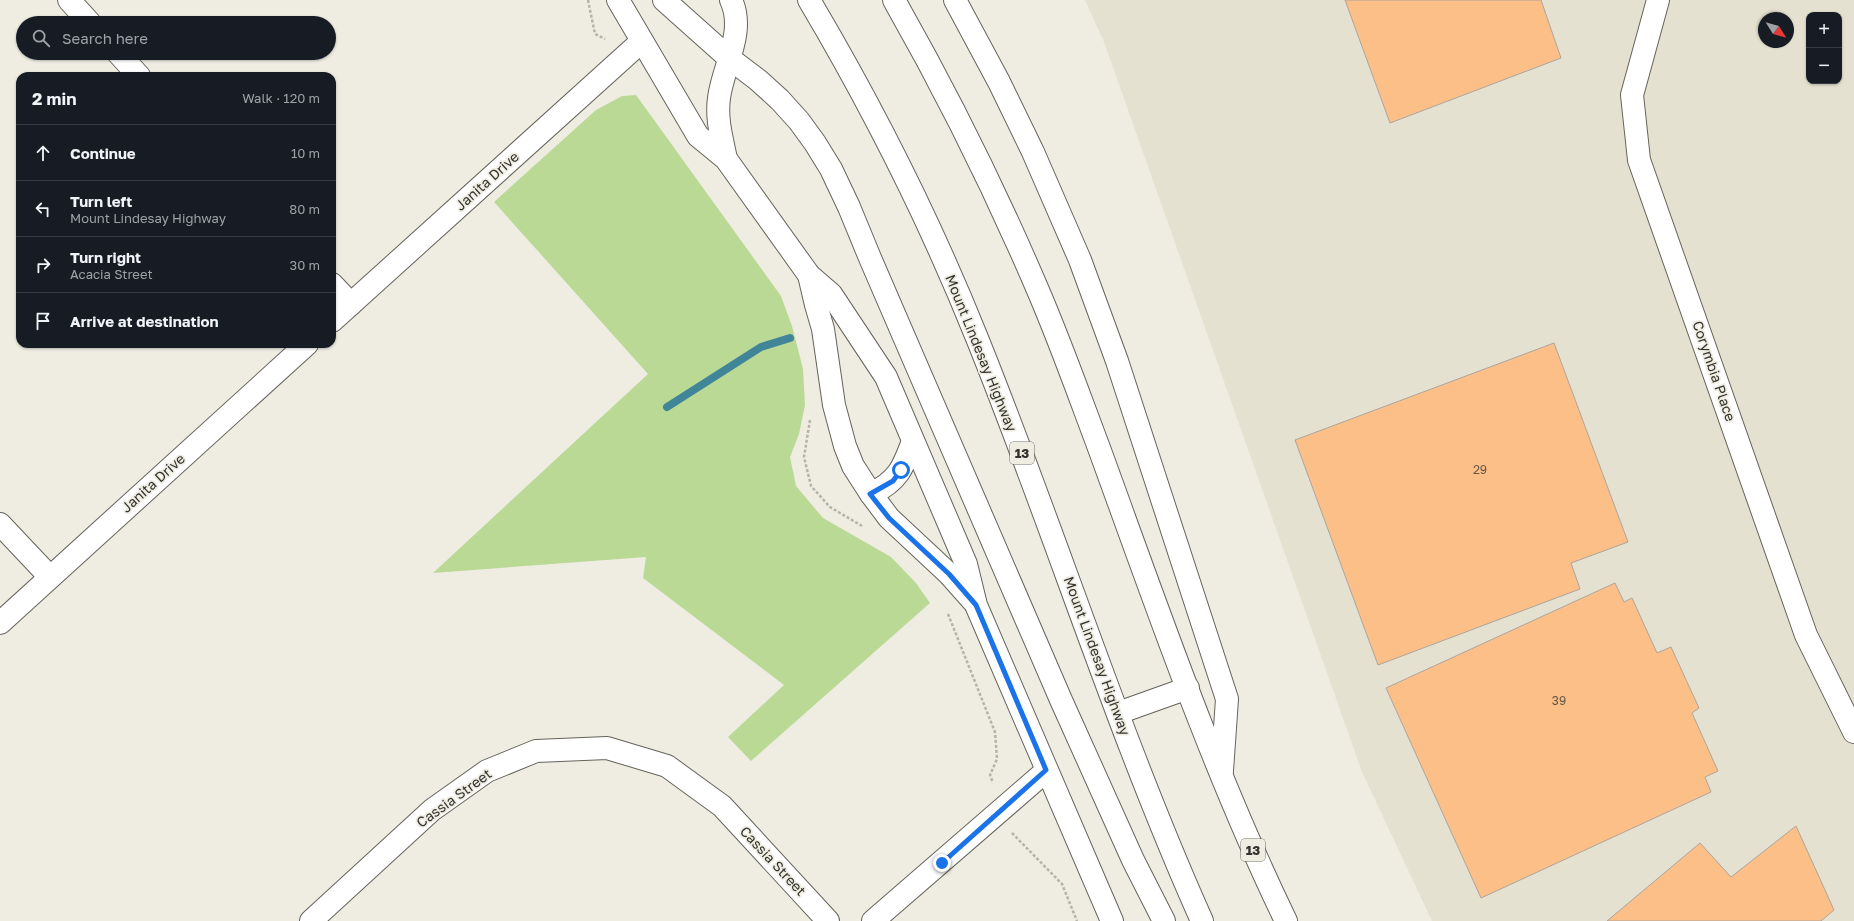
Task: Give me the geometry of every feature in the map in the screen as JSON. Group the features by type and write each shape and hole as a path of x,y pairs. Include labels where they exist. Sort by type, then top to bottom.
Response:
{"main road":[{"path":"69,0 84,16"},
{"path":"618,0 698,136 726,159 809,275 831,294 886,377 966,564 976,605 1112,921"},
{"path":"664,0 780,100 799,121 815,143 843,194 1064,707 1133,860 1164,921"},
{"path":"726,159 718,121 722,79 730,58 736,24 734,7 731,0"},
{"name":"Mount Lindesay Highway","path":"809,0 889,144 932,234 973,328 1027,466 1147,790 1202,921"},
{"name":"13","path":"894,0 937,76 990,184 1038,289 1222,778 1264,875 1286,921"},
{"name":"Corymbia Place","path":"1658,0 1632,95 1639,160 1806,635 1854,732"},
{"path":"958,3 1033,152 1080,260 1120,368 1227,699 1222,778"},
{"name":"Janita Drive","path":"336,317 642,41"},
{"path":"124,60 135,72"},
{"path":"809,275 816,305 824,329 834,405 845,446 853,466 870,494 889,518 949,574 976,605"},
{"path":"336,288 351,304"},
{"name":"Janita Drive","path":"0,623 303,348"},
{"path":"870,494 893,481 901,470 913,441"},
{"path":"0,524 50,577"},
{"path":"1118,713 1188,688"},
{"name":"Cassia Street","path":"311,921 432,810 487,771 536,751 607,748 667,766 722,806 828,921"},
{"path":"873,921 942,863 1046,770"}],"path":[{"path":"588,0 595,34 604,38"}],"shaded area":[{"path":"1085,0 1854,0 1854,921 1432,921 1362,772 1104,42"}],"green space":[{"path":"636,95 781,296 792,326 803,369 805,405 799,434 790,457 796,486 823,518 891,557 916,583 930,603 751,761 728,737 784,685 643,578 646,557 433,573 648,374 494,202 596,110 622,96"}],"building":[{"path":"1345,0 1541,0 1561,58 1390,123"},
{"path":"1554,343 1628,542 1571,563 1580,589 1378,665 1295,440"},
{"path":"1615,583 1624,602 1632,598 1657,653 1671,647 1699,708 1692,713 1718,771 1705,777 1711,792 1481,898 1386,688"},
{"path":"1796,826 1834,910 1821,921 1607,921 1700,843 1731,877"}],"waterway":[{"path":"667,407 761,347 790,338"}],"route":[{"path":"901,470 893,481 882,489 870,494 889,518 949,574 976,605 1046,770 942,863"}]}
